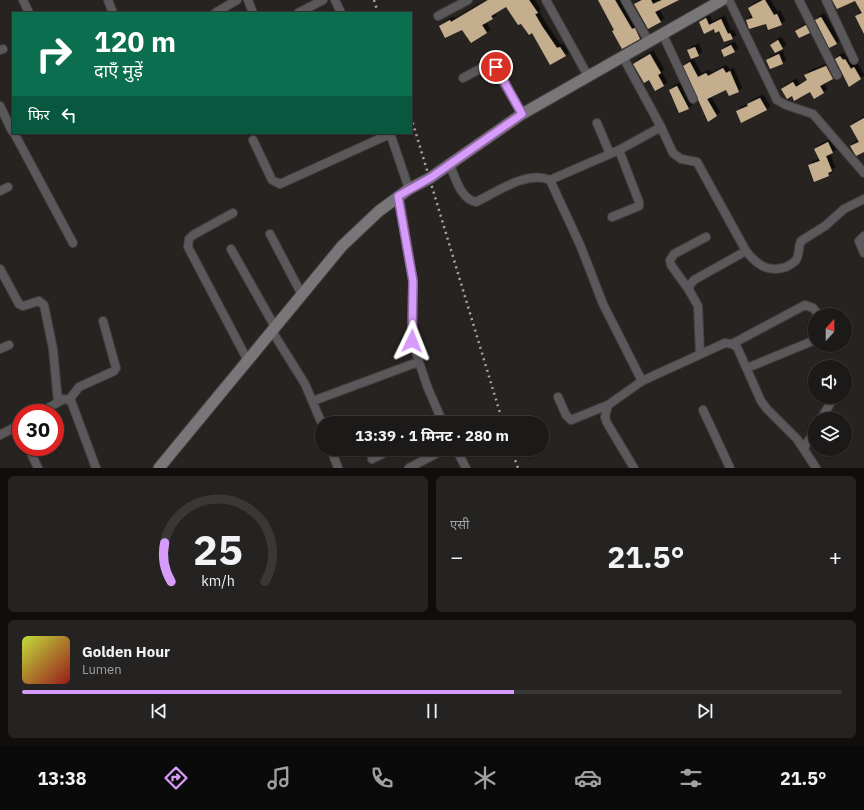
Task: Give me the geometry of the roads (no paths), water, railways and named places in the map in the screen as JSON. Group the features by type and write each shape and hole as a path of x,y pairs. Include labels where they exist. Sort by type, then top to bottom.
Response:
{"main road":[{"path":"159,468 356,232 398,196 430,178 449,163 522,114 723,0"}],"street":[{"path":"23,0 29,12"},
{"path":"108,0 113,12"},
{"path":"217,12 237,0"},
{"path":"248,0 253,12"},
{"path":"300,12 323,0"},
{"path":"335,0 341,12"},
{"path":"438,16 468,0"},
{"path":"546,0 588,76"},
{"path":"625,0 649,42"},
{"path":"723,0 778,100 786,105 813,114 864,173"},
{"path":"799,0 836,74"},
{"path":"826,0 854,60"},
{"path":"663,35 693,99"},
{"path":"623,57 662,127 670,149 680,159 694,161 698,164 746,251 752,259 767,269 778,270 790,265 797,259 800,244 804,239 825,226 844,209 864,199"},
{"path":"463,78 489,64 493,65 522,114"},
{"path":"0,106 12,131"},
{"path":"597,123 610,154"},
{"path":"550,180 619,150 662,127"},
{"path":"14,134 73,243"},
{"path":"253,140 272,180 280,184 390,134 409,189"},
{"path":"612,217 639,206 639,202 619,150"},
{"path":"449,163 464,195 471,201 476,202 531,177 543,177 550,180 582,247 603,304 642,381"},
{"path":"0,191 8,187"},
{"path":"398,196 413,281 412,341 418,362 440,416"},
{"path":"233,212 193,235 189,239 188,247 248,361"},
{"path":"270,234 302,295"},
{"path":"864,236 859,241 864,252"},
{"path":"700,354 698,306 689,290 671,265 670,260 674,254 706,237"},
{"path":"232,249 305,384 319,416"},
{"path":"689,290 690,285 694,280 746,251"},
{"path":"0,269 19,304 23,306 39,301 44,305 53,349 58,402"},
{"path":"558,397 566,415 571,420 608,406 642,381 725,343 732,344 805,305 813,308"},
{"path":"55,404 69,400 79,387 114,371 116,368 103,320"},
{"path":"747,368 808,343"},
{"path":"732,344 741,353 758,393 767,409 804,448 816,468"},
{"path":"0,349 9,345"},
{"path":"313,401 418,362"},
{"path":"69,400 72,403 96,468"},
{"path":"608,406 605,417 607,423 634,468"},
{"path":"703,410 730,468"},
{"path":"0,434 12,430"},
{"path":"804,448 808,441"},
{"path":"32,456 38,468"},
{"path":"334,456 338,468"},
{"path":"372,459 378,456"},
{"path":"409,468 432,456"},
{"path":"460,456 466,468"}],"railway":[{"path":"374,0 378,12"},
{"path":"412,120 501,416"},
{"path":"514,456 518,468"}]}
